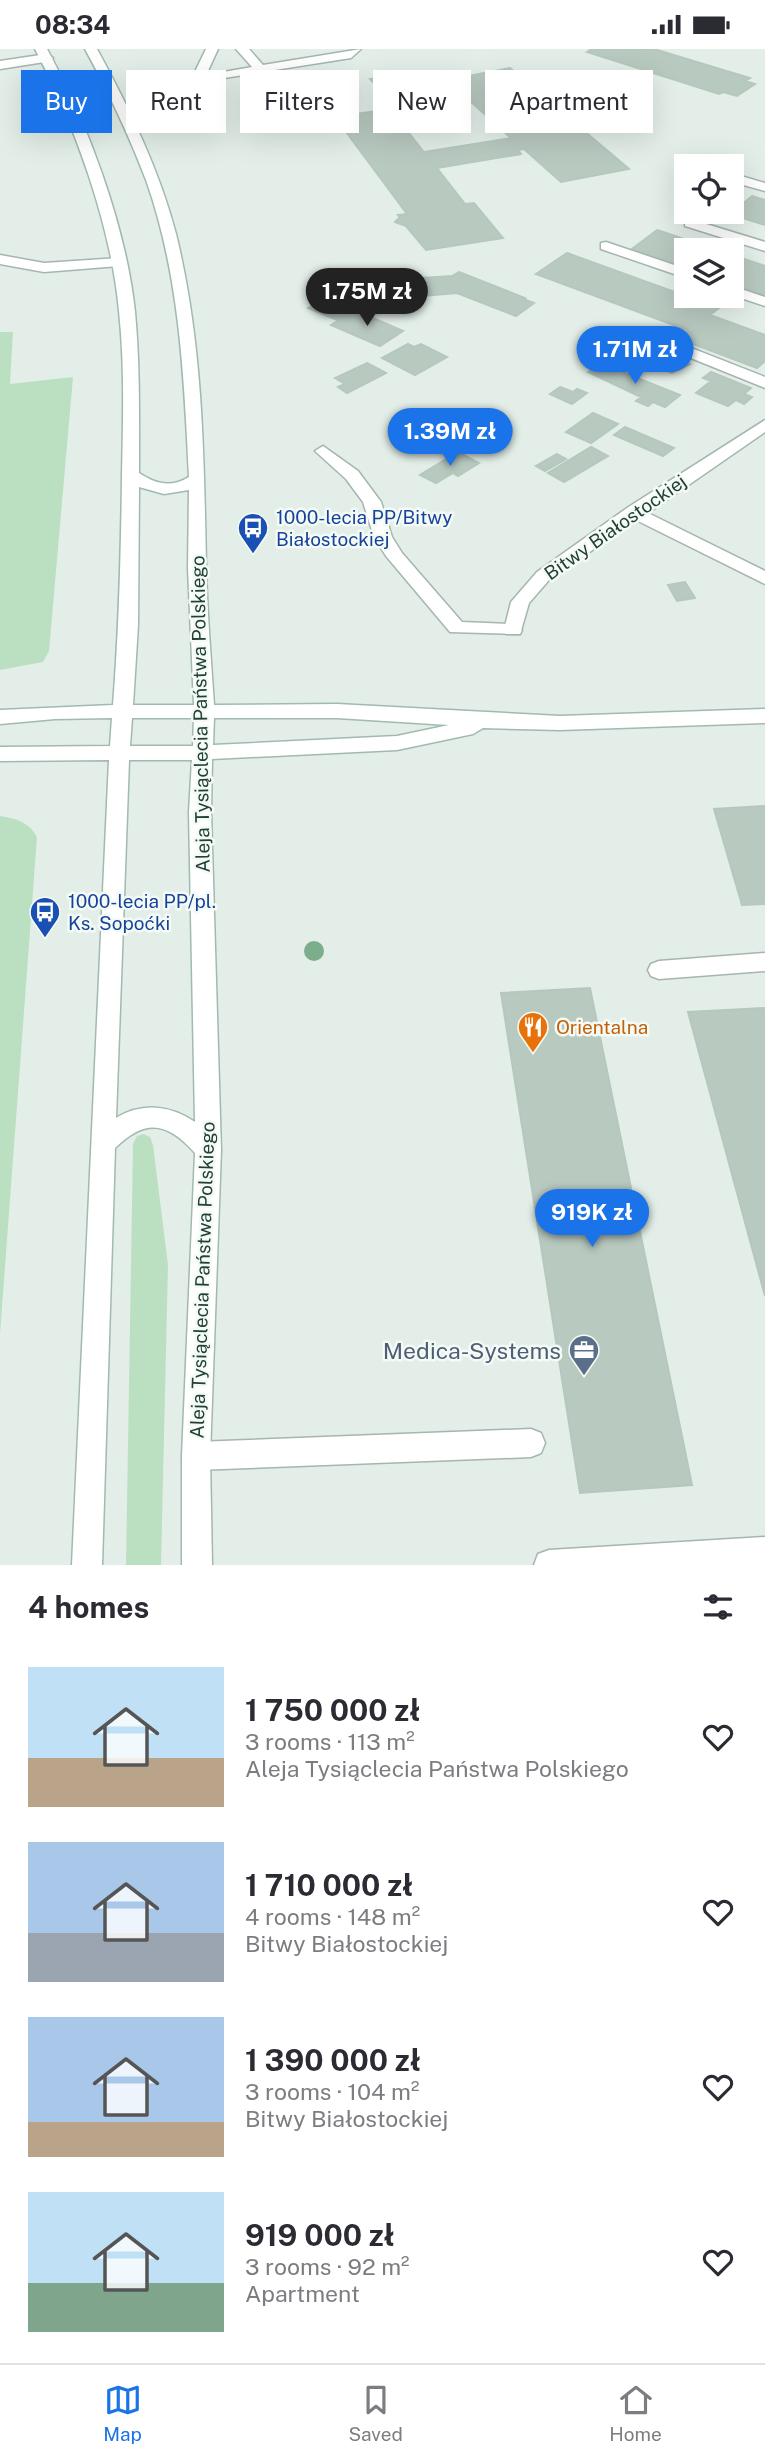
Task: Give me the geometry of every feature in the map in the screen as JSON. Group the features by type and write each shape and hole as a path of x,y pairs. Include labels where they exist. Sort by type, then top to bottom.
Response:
{"main road":[{"name":"Aleja Tysiąclecia Państwa Polskiego","path":"90,49 135,135 153,181 169,235 190,351 198,479 197,568 204,712 200,812 208,1150 196,1456 197,1565"},
{"path":"212,49 197,80 351,54 355,49"},
{"path":"243,49 260,69"},
{"path":"0,65 44,54 84,139 119,262 127,311 131,475 130,625 119,754 87,1565"},
{"path":"744,181 765,187"},
{"path":"693,224 765,247"},
{"path":"606,246 674,270"},
{"path":"0,259 19,267 75,267 119,262"},
{"path":"744,295 765,302"},
{"path":"681,349 765,383"},
{"name":"Bitwy Białostockiej","path":"323,451 352,475 372,502 383,537 395,556 457,628 513,630 520,602 543,576 636,510 765,425"},
{"path":"131,475 146,486 171,491 198,479"},
{"path":"636,510 765,578"},
{"path":"0,717 55,712 337,711 499,722 765,716"},
{"path":"0,754 202,754 397,743 499,722"},
{"path":"659,970 765,962"},
{"path":"104,1143 119,1126 138,1119 162,1116 194,1134 208,1150"},
{"path":"196,1456 531,1443"},
{"path":"548,1565 765,1552"}],"green space":[{"path":"0,332 13,332 10,384 73,377 49,651 43,662 0,670"},
{"path":"0,816 22,822 31,828 37,837 0,1334"},
{"path":"143,1134 150,1137 153,1145 168,1265 161,1565 126,1565 133,1144 137,1136"}],"building":[{"path":"592,49 654,49 750,78 745,81 755,84 737,96 723,92 719,94 653,73 653,70 644,70 587,52"},
{"path":"485,73 485,114 471,102 471,75"},
{"path":"373,111 373,133 409,133 424,152 511,138 505,133 587,133 629,169 561,182 524,149 518,150 521,154 437,168 465,204 474,203 503,238 426,250 406,226 395,222 400,217 398,215 407,214 347,133 359,133 359,114"},
{"path":"752,196 765,200 765,225 744,218 744,203"},
{"path":"657,230 681,238 674,238 674,263 632,249"},
{"path":"567,253 674,292 674,308 719,308 710,315 765,335 765,361 757,368 677,338 687,330 536,274"},
{"path":"744,259 765,266 765,295 744,287"},
{"path":"459,272 534,303 516,316 457,293 411,297 406,279 452,276"},
{"path":"325,298 354,310 337,320 308,308"},
{"path":"354,310 403,331 380,346 331,325"},
{"path":"611,334 690,364 672,373 655,366 659,363 601,341"},
{"path":"408,344 414,347 421,344 447,357 415,375 382,358"},
{"path":"595,361 680,395 665,407 653,402 648,406 636,401 641,397 588,372 597,365 592,363"},
{"path":"367,363 386,373 347,393 338,387 345,384 335,378"},
{"path":"711,372 751,388 744,394 752,397 744,404 736,400 728,406 696,393 711,381 703,378"},
{"path":"560,387 587,393 572,404 550,394"},
{"path":"593,413 618,424 591,443 566,432"},
{"path":"625,427 674,448 663,456 614,435"},
{"path":"591,447 608,456 564,482 548,473"},
{"path":"458,452 479,463 458,476 453,473 436,483 420,475"},
{"path":"557,454 566,459 545,471 536,466"},
{"path":"685,582 695,598 677,601 668,585"},
{"path":"765,806 765,904 742,905 714,809"},
{"path":"590,988 692,1485 580,1493 501,993"},
{"path":"765,1008 765,1296 688,1012"}],"place":[{"name":"1000-lecia PP/Bitwy Białostockiej","path":"253,555"},
{"name":"1000-lecia PP/pl. Ks. Sopoćki","path":"45,939"},
{"name":"Orientalna","path":"533,1054"},
{"name":"Medica-Systems","path":"584,1377"}]}
